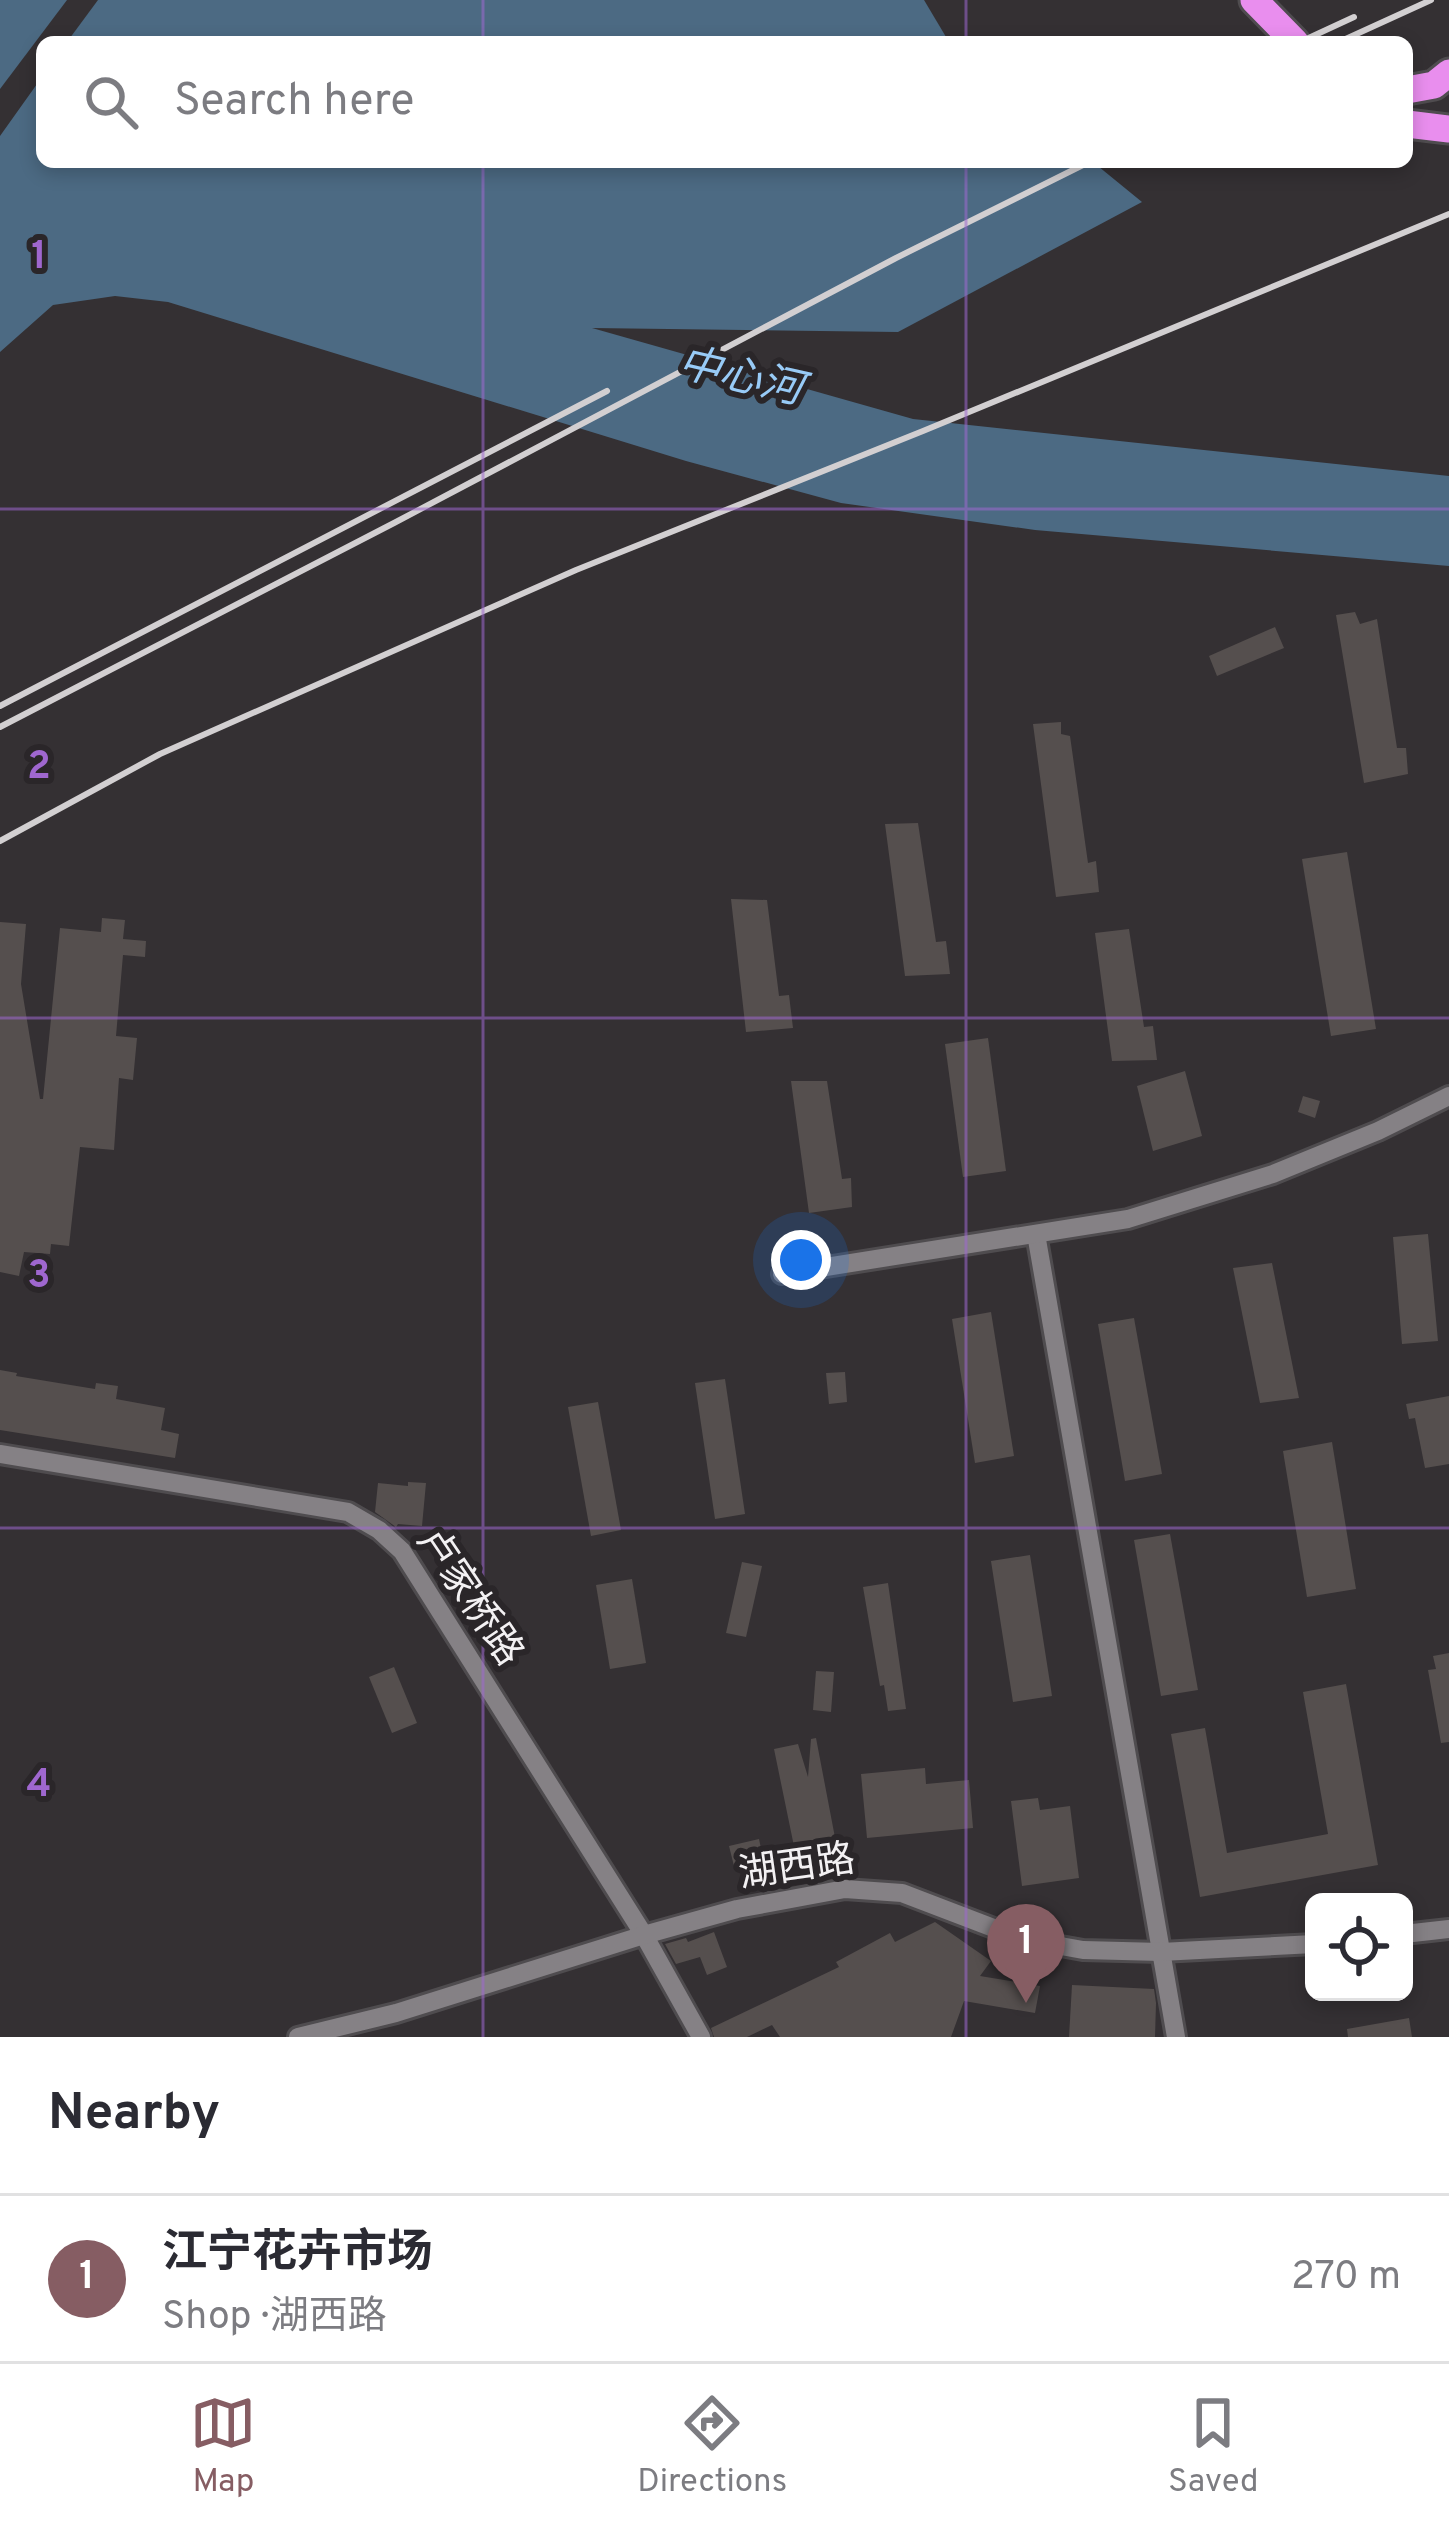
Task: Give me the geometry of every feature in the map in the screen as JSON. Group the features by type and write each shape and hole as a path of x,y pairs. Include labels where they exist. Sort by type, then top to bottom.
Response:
{"highway":[{"path":"1235,0 1265,36"},
{"path":"1254,0 1289,36"},
{"path":"1413,89 1434,85 1449,73"},
{"path":"1413,125 1449,130"}],"street":[{"path":"782,1274 1128,1219 1273,1174 1449,1096"},
{"path":"1036,1234 1176,2037"},
{"name":"卢家桥路","path":"0,1454 347,1512 379,1530 402,1550 644,1935 701,2037"},
{"name":"湖西路","path":"298,2037 397,2013 737,1909 845,1889 902,1893 1022,1939 1083,1950 1162,1952 1305,1944"},
{"path":"1413,1933 1449,1929"}],"water":[{"path":"0,0 67,0 36,36 0,89"},
{"path":"98,0 924,0 945,36 71,36"},
{"name":"中心河","path":"36,85 36,168 1100,168 1142,202 898,332 592,328 913,419 1449,476 1449,566 1035,530 841,503 686,461 168,302 115,296 53,305 0,352 0,136"}],"building":[{"path":"1355,612 1360,624 1377,619 1397,748 1406,748 1408,774 1364,783 1336,615"},
{"path":"1275,627 1284,648 1217,676 1209,656"},
{"path":"1061,722 1061,734 1070,736 1088,863 1096,861 1099,892 1056,897 1033,724"},
{"path":"918,823 936,942 946,941 950,974 905,976 885,824"},
{"path":"1347,852 1376,1029 1331,1036 1302,859"},
{"path":"731,899 767,900 779,996 789,995 793,1028 746,1032"},
{"path":"102,918 125,920 123,939 146,941 145,957 123,955 116,1036 137,1038 133,1080 119,1078 114,1150 80,1147 69,1246 51,1244 50,1254 24,1252 19,1276 0,1272 0,922 26,924 21,984 43,1099 60,928 101,932"},
{"path":"1129,929 1144,1027 1153,1026 1157,1060 1112,1061 1095,933"},
{"path":"988,1038 1006,1171 963,1177 945,1044"},
{"path":"1185,1071 1202,1136 1153,1151 1137,1086"},
{"path":"791,1081 827,1081 842,1179 851,1178 852,1207 809,1213"},
{"path":"1303,1096 1320,1101 1315,1118 1298,1112"},
{"path":"1428,1234 1438,1341 1402,1344 1393,1237"},
{"path":"1272,1263 1299,1398 1260,1403 1233,1268"},
{"path":"991,1312 1014,1456 975,1463 952,1319"},
{"path":"1134,1318 1162,1474 1125,1481 1098,1324"},
{"path":"0,1370 95,1389 96,1383 118,1386 116,1399 165,1408 161,1430 179,1434 175,1458 0,1430"},
{"path":"845,1372 847,1402 829,1404 826,1373"},
{"path":"725,1379 745,1514 715,1519 695,1383"},
{"path":"1449,1396 1449,1464 1425,1468 1415,1418 1409,1419 1406,1404"},
{"path":"598,1402 621,1530 591,1536 568,1407"},
{"path":"1332,1442 1356,1589 1307,1597 1283,1451"},
{"path":"408,1482 426,1483 422,1526 396,1527 375,1512 378,1483 408,1486"},
{"path":"1170,1534 1198,1690 1161,1696 1134,1540"},
{"path":"1030,1555 1052,1696 1013,1702 991,1561"},
{"path":"742,1562 762,1566 746,1637 726,1633"},
{"path":"632,1579 646,1663 610,1669 596,1585"},
{"path":"888,1583 906,1709 888,1711 863,1587"},
{"path":"1449,1653 1449,1742 1441,1743 1428,1670 1436,1669 1433,1656"},
{"path":"394,1667 417,1723 392,1733 369,1677"},
{"path":"816,1671 834,1672 831,1712 813,1710"},
{"path":"1346,1684 1378,1865 1200,1897 1171,1734 1205,1728 1227,1853 1328,1834 1303,1692"},
{"path":"816,1738 837,1848 796,1856 774,1749 798,1744 808,1777 811,1739"},
{"path":"925,1768 926,1784 969,1780 973,1828 867,1838 861,1774"},
{"path":"1038,1798 1040,1810 1070,1806 1079,1878 1022,1886 1011,1801"},
{"path":"759,1839 764,1863 735,1870 729,1846"},
{"path":"935,1922 991,1961 980,1976 1040,1986 1035,2013 964,2001 951,2037 780,2037 772,2025 747,2037 714,2037 711,2028 839,1967 836,1962 890,1933 895,1942"},
{"path":"714,1932 727,1967 707,1975 700,1957 676,1964 665,1944 686,1938 688,1942"},
{"path":"1072,1985 1154,1989 1155,2037 1069,2037"},
{"path":"1409,2018 1412,2037 1348,2037 1347,2029"}],"railway":[{"path":"1352,36 1431,0"},
{"path":"1313,36 1354,17"},
{"path":"0,727 1077,168"},
{"path":"0,841 160,754 576,570 1449,214"},
{"path":"0,706 607,391"}],"place":[{"name":"江宁花卉市场","path":"1026,2003"}]}
